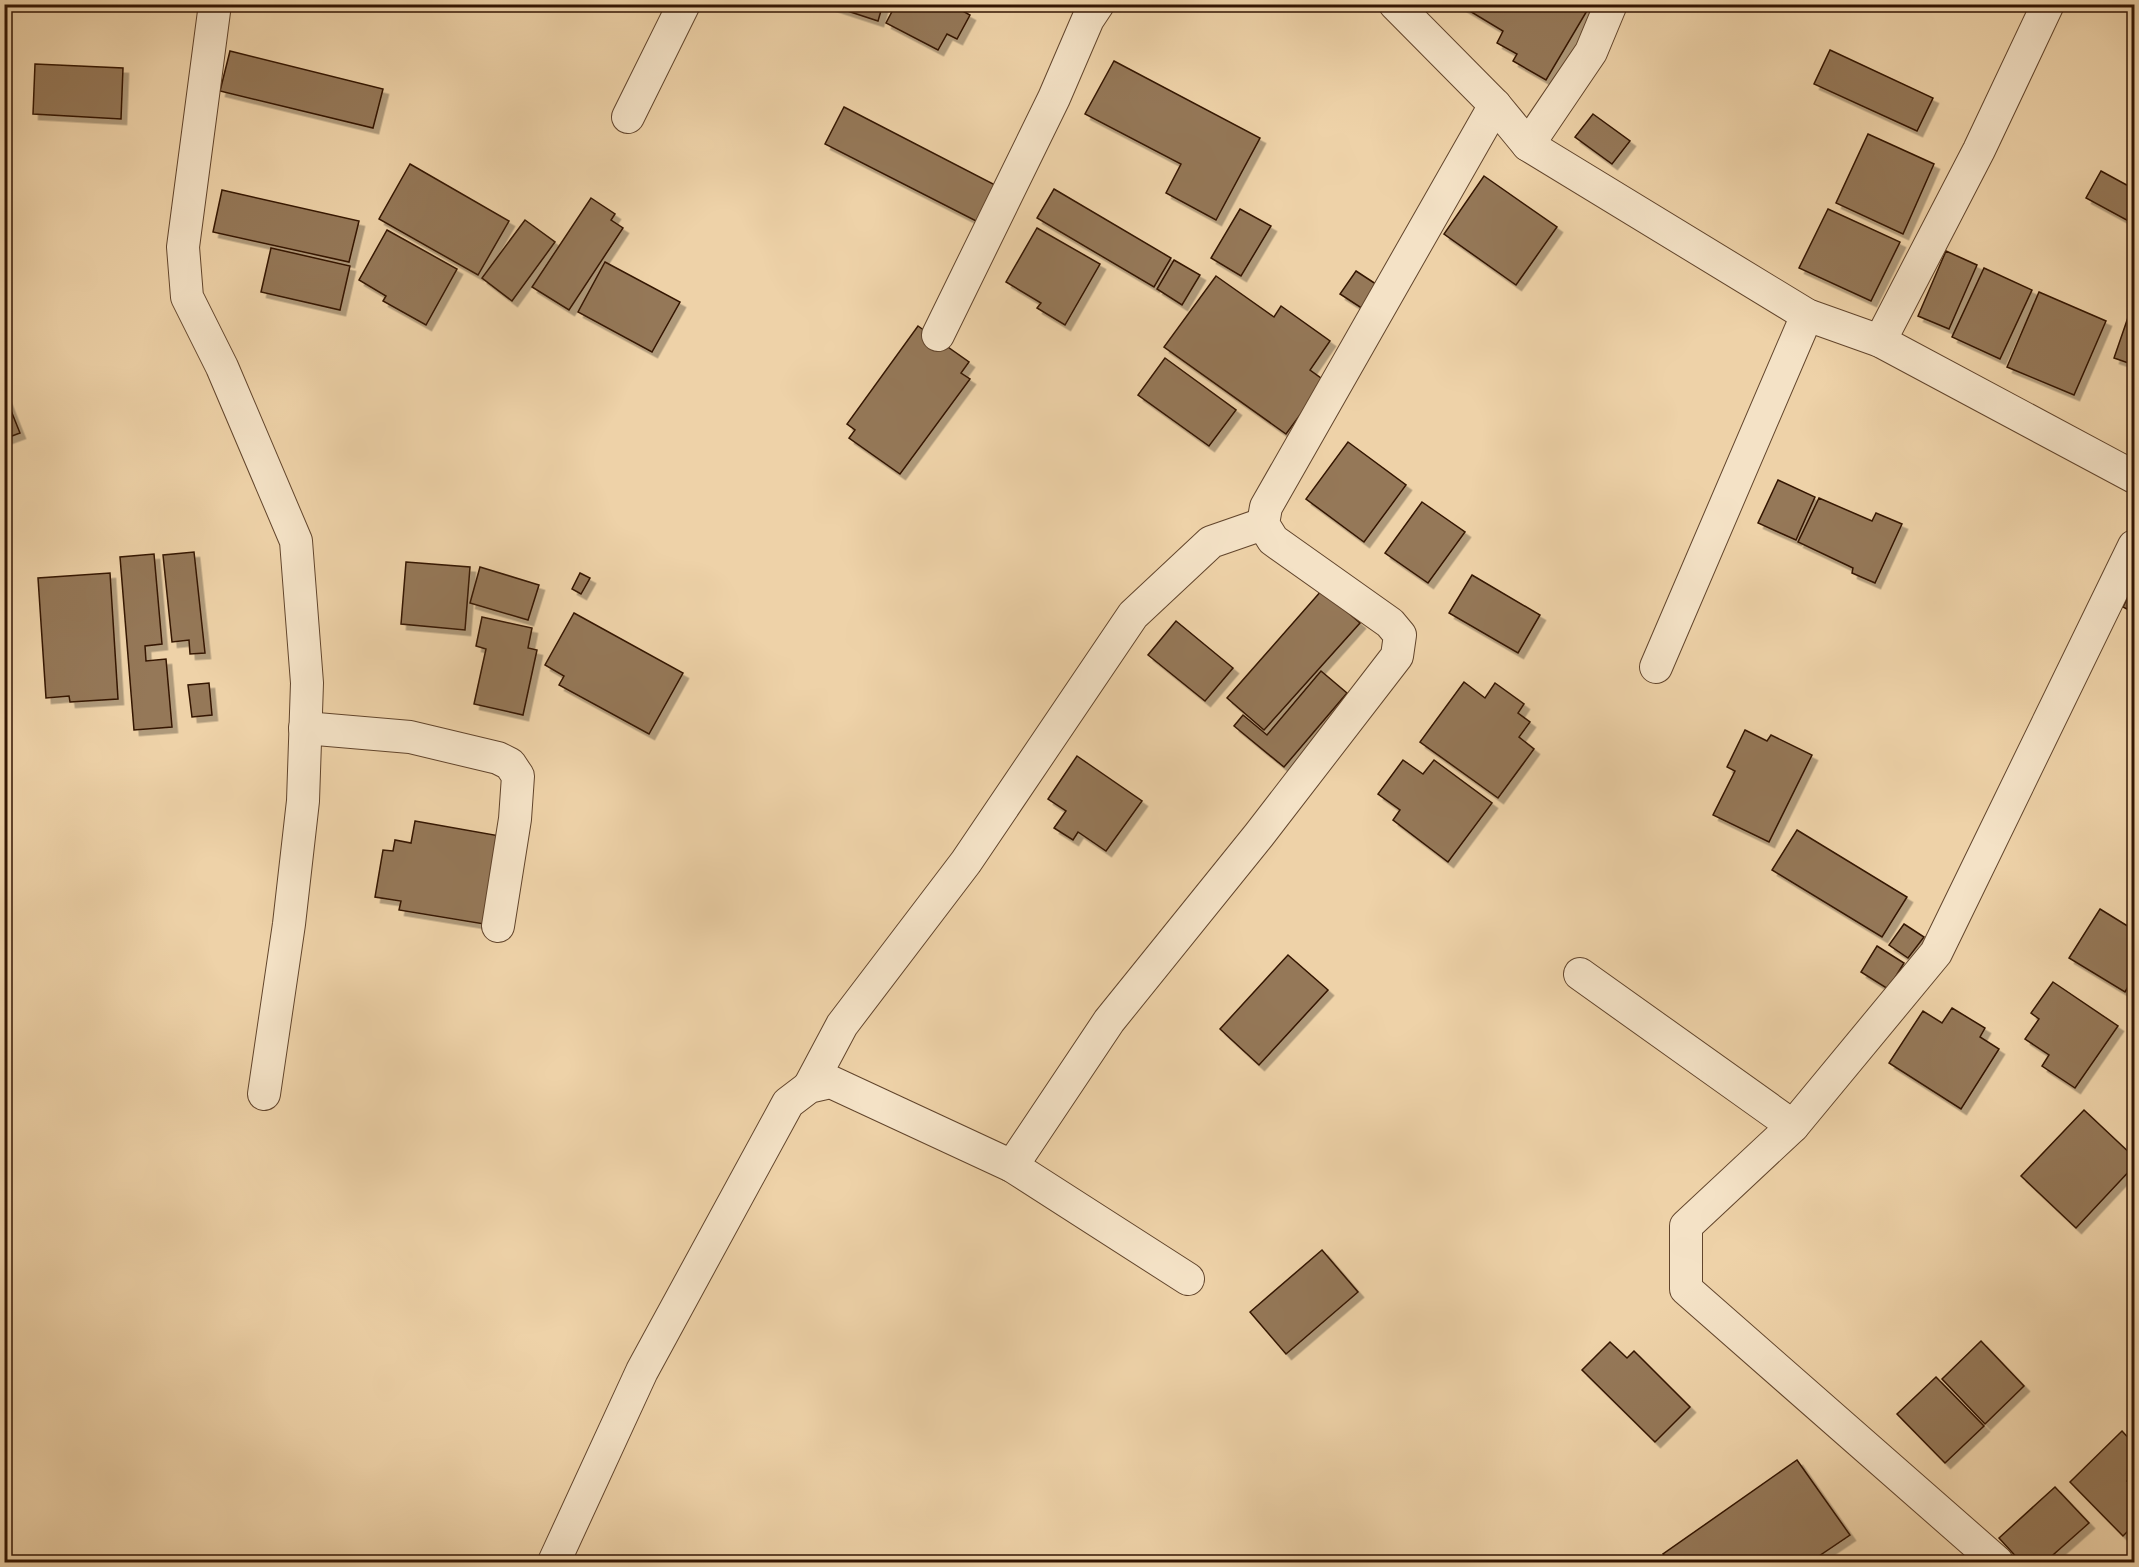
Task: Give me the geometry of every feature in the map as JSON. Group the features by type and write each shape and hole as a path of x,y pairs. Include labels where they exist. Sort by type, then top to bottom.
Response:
{"street":[{"path":"215,4 183,247 187,297 222,368 296,541 307,683 303,801 289,924 264,1094"},
{"path":"627,117 684,4"},
{"path":"938,335 1054,98 1088,20 1098,4"},
{"path":"1395,4 1495,105 1528,145 1807,315 1881,340 2134,477"},
{"path":"1528,145 1591,52 1611,4"},
{"path":"1881,340 1980,150 2048,4"},
{"path":"1012,1166 1109,1021 1259,835 1397,656 1400,635 1390,622 1273,540 1263,524 1266,507 1495,105"},
{"path":"1656,667 1807,315"},
{"path":"809,1087 842,1025 966,862 1133,615 1211,542 1263,524"},
{"path":"1996,1563 1686,1289 1686,1226 1793,1126 1936,953 2134,546"},
{"path":"305,728 410,737 498,758 510,764 518,776 515,819 498,926"},
{"path":"1580,974 1793,1126"},
{"path":"554,1563 642,1371 788,1103 809,1087 831,1082 1012,1166 1188,1279"}],"building":[{"path":"826,4 883,4 878,21"},
{"path":"896,4 962,4 959,9 970,15 957,39 947,34 938,50 886,23"},
{"path":"1458,4 1591,4 1546,80 1513,61 1517,54 1497,43 1503,31"},
{"path":"1830,50 1933,98 1917,131 1814,84"},
{"path":"230,51 383,89 373,128 220,91"},
{"path":"1114,61 1260,138 1216,220 1166,193 1181,164 1085,114"},
{"path":"35,64 123,68 121,119 33,114"},
{"path":"844,107 999,187 980,223 825,144"},
{"path":"1593,114 1630,141 1612,164 1575,137"},
{"path":"1868,134 1934,164 1903,234 1836,203"},
{"path":"410,164 509,221 478,275 379,219"},
{"path":"2101,171 2134,189 2134,224 2086,198"},
{"path":"1484,176 1557,227 1516,285 1444,234"},
{"path":"1054,189 1171,258 1154,287 1037,218"},
{"path":"222,190 359,221 349,262 213,232"},
{"path":"591,198 615,214 611,220 623,228 569,310 532,287"},
{"path":"1240,209 1271,226 1241,276 1211,258"},
{"path":"1828,209 1900,242 1871,301 1799,268"},
{"path":"525,220 555,242 512,301 482,278"},
{"path":"1037,228 1100,264 1065,325 1037,308 1041,303 1006,282"},
{"path":"387,230 457,269 426,325 383,301 386,296 359,280"},
{"path":"271,248 350,266 340,310 261,292"},
{"path":"1946,251 1977,265 1949,329 1918,316"},
{"path":"1174,260 1200,275 1182,305 1157,289"},
{"path":"605,262 680,302 652,352 578,312"},
{"path":"1984,268 2032,290 2000,359 1952,337"},
{"path":"1356,271 1379,286 1363,309 1340,294"},
{"path":"1216,276 1274,317 1281,306 1330,341 1310,370 1325,381 1286,434 1164,347"},
{"path":"2039,292 2106,321 2074,395 2007,367"},
{"path":"2134,300 2134,365 2114,358"},
{"path":"918,326 969,362 961,373 970,379 900,474 849,438 855,430 847,424"},
{"path":"1165,358 1236,410 1209,446 1138,395"},
{"path":"4,393 20,433 4,439"},
{"path":"1348,442 1406,485 1364,542 1306,499"},
{"path":"1778,480 1815,497 1796,540 1758,523"},
{"path":"1819,498 1872,521 1876,513 1902,524 1875,583 1852,573 1853,568 1798,542"},
{"path":"1422,502 1465,532 1428,583 1385,553"},
{"path":"194,552 205,653 190,654 189,640 172,642 163,555"},
{"path":"154,554 162,644 145,646 146,661 166,659 172,727 134,730 120,557"},
{"path":"406,562 470,567 465,630 401,624"},
{"path":"480,567 539,585 528,620 470,603"},
{"path":"110,573 118,699 70,702 69,696 46,698 38,578"},
{"path":"580,573 590,578 581,594 572,589"},
{"path":"1472,575 1540,615 1518,653 1449,613"},
{"path":"2134,584 2134,613 2123,607"},
{"path":"1322,590 1360,623 1264,730 1227,698"},
{"path":"574,613 683,673 649,734 559,685 564,676 545,665"},
{"path":"482,617 532,628 528,648 537,650 523,715 474,704 486,649 476,646"},
{"path":"1176,621 1233,668 1205,701 1148,655"},
{"path":"1321,671 1347,693 1284,767 1234,726 1243,715 1267,735"},
{"path":"1464,682 1485,698 1495,683 1524,704 1518,713 1530,722 1519,737 1534,749 1498,798 1420,742"},
{"path":"209,683 212,715 192,717 188,685"},
{"path":"1745,730 1767,741 1771,735 1812,755 1769,842 1713,815 1735,771 1727,767"},
{"path":"1077,756 1142,801 1106,851 1078,832 1073,840 1054,828 1066,811 1048,799"},
{"path":"1403,760 1423,774 1434,760 1492,803 1448,862 1393,820 1400,810 1378,794"},
{"path":"415,821 500,836 484,924 399,910 401,901 375,897 383,850 393,851 395,840 411,843"},
{"path":"1797,830 1907,897 1882,937 1772,870"},
{"path":"2100,909 2134,930 2134,977 2125,992 2069,958"},
{"path":"1904,924 1924,937 1908,958 1889,945"},
{"path":"1877,946 1904,963 1888,989 1861,972"},
{"path":"1288,955 1328,990 1259,1065 1220,1029"},
{"path":"2053,982 2118,1026 2075,1088 2042,1066 2049,1055 2025,1039 2039,1019 2031,1013"},
{"path":"1952,1008 1985,1028 1980,1037 1999,1049 1961,1109 1889,1063 1923,1011 1942,1023"},
{"path":"2084,1110 2134,1157 2134,1166 2076,1228 2021,1176"},
{"path":"1322,1250 1358,1292 1286,1354 1250,1312"},
{"path":"1981,1341 2024,1386 1985,1424 1942,1379"},
{"path":"1610,1342 1627,1358 1634,1351 1690,1407 1655,1442 1582,1370"},
{"path":"1936,1377 1984,1426 1945,1463 1897,1414"},
{"path":"2122,1431 2134,1444 2134,1474 2127,1481 2134,1489 2134,1525 2123,1536 2070,1482"},
{"path":"1797,1460 1850,1535 1810,1562 1669,1562 1663,1554"},
{"path":"2055,1487 2089,1523 2045,1562 2021,1562 1999,1538"}]}
